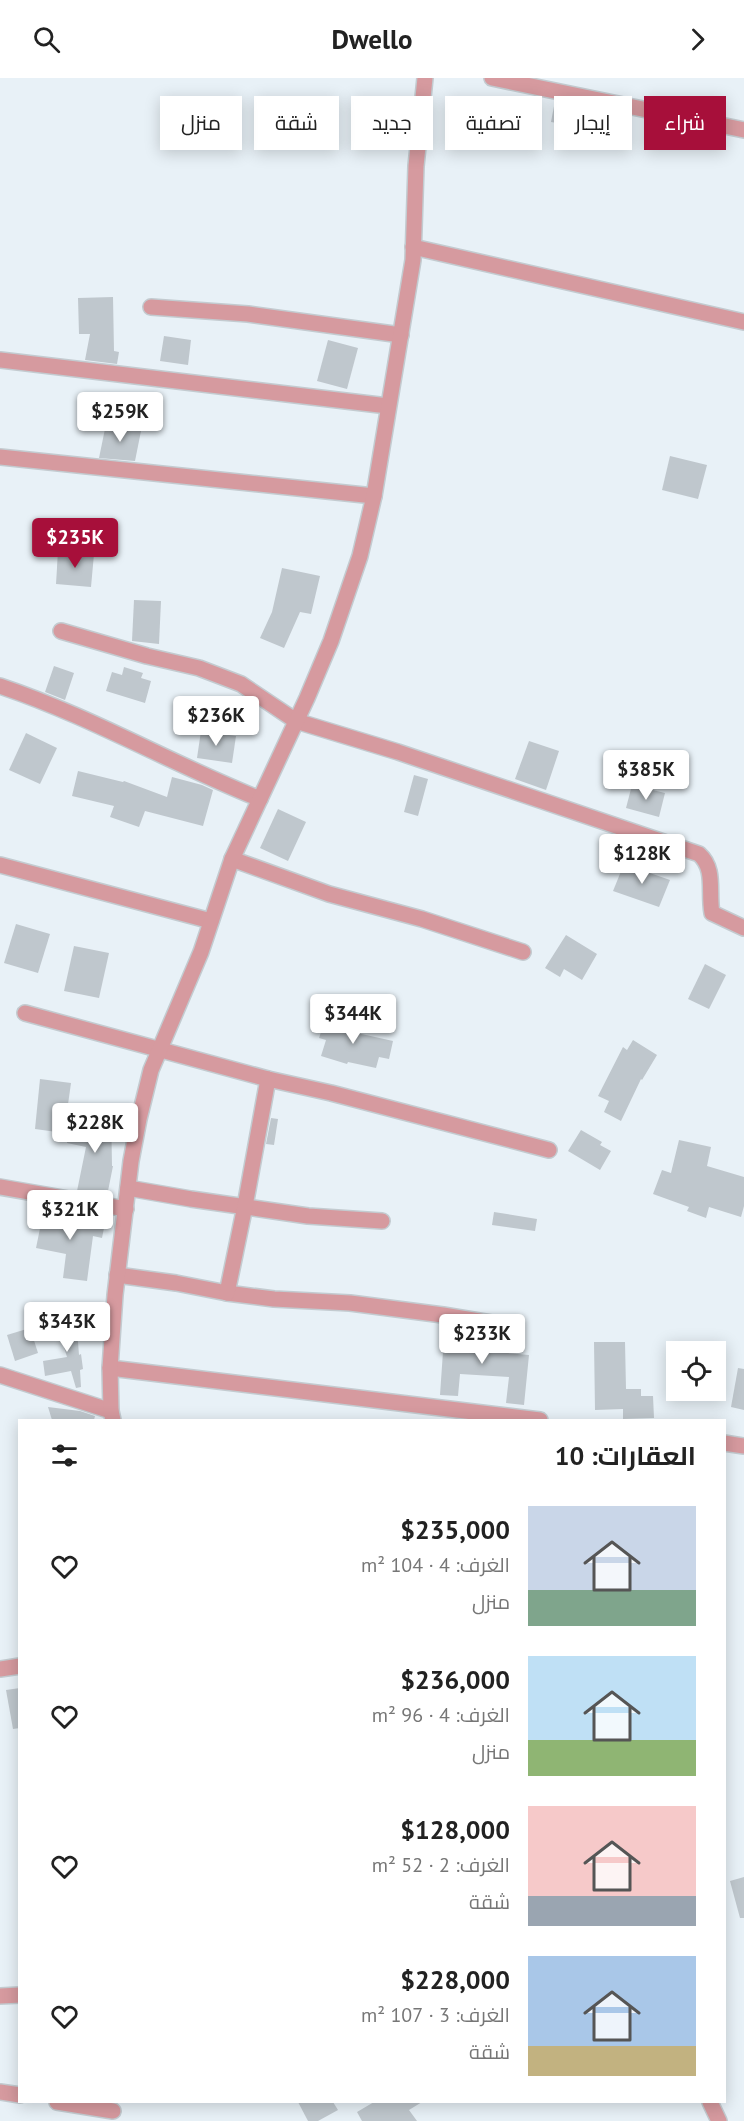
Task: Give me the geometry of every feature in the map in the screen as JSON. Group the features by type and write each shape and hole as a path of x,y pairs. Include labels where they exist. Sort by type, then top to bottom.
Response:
{"street":[{"path":"0,1375 112,1416 110,1368 117,1275 139,1119 158,1050 197,962 232,859 327,651 347,596 374,496 410,284 416,166 425,78"},
{"path":"492,78 744,130"},
{"path":"413,247 744,322"},
{"path":"151,307 248,314 400,335"},
{"path":"0,360 388,406"},
{"path":"0,457 374,496"},
{"path":"61,630 147,656 199,668 241,684 296,722 398,752 699,854 707,861 712,913 744,928"},
{"path":"0,686 79,717 218,782 260,799"},
{"path":"232,859 329,894 422,919 524,952"},
{"path":"0,865 211,921"},
{"path":"25,1013 268,1079 549,1150"},
{"path":"226,1293 245,1206 268,1079"},
{"path":"0,1188 126,1209"},
{"path":"128,1188 308,1216 382,1221"},
{"path":"117,1275 226,1293 274,1299 350,1303 515,1325"},
{"path":"110,1368 532,1419"},
{"path":"726,1443 744,1446"},
{"path":"0,1669 18,1666"},
{"path":"0,1996 18,1995"},
{"path":"0,2092 18,2095"},
{"path":"63,2103 113,2111"},
{"path":"710,2103 719,2121"}],"building":[{"path":"554,106 554,123 551,122"},
{"path":"113,297 114,351 119,352 117,364 85,360 90,334 79,334 78,298"},
{"path":"164,336 191,340 188,365 160,361"},
{"path":"328,340 358,348 347,389 317,381"},
{"path":"106,424 141,431 135,461 99,458"},
{"path":"670,456 707,465 698,499 662,490"},
{"path":"58,551 94,554 91,587 56,584"},
{"path":"282,568 320,576 311,614 300,612 284,648 260,638 272,612"},
{"path":"134,600 161,601 159,644 132,641"},
{"path":"54,666 74,673 65,700 45,692"},
{"path":"124,667 143,673 141,678 151,681 145,703 106,691 112,672 122,675"},
{"path":"201,731 236,736 232,763 197,758"},
{"path":"26,733 57,748 40,784 9,770"},
{"path":"529,741 559,751 546,790 515,779"},
{"path":"78,771 124,781 167,797 172,777 202,785 213,790 203,826 145,811 139,827 110,817 114,806 72,796"},
{"path":"414,775 428,779 418,816 404,812"},
{"path":"632,785 665,793 659,817 626,808"},
{"path":"278,809 306,822 288,861 260,848"},
{"path":"624,864 670,880 659,907 613,891"},
{"path":"16,924 50,934 38,973 4,963"},
{"path":"566,935 597,954 582,980 564,969 560,977 545,968"},
{"path":"74,946 109,953 99,998 64,991"},
{"path":"705,964 726,975 709,1009 688,999"},
{"path":"326,1017 359,1027 357,1033 393,1041 389,1059 379,1057 376,1068 348,1062 347,1064 321,1056 326,1040 319,1038"},
{"path":"633,1040 657,1055 641,1079 621,1121 604,1112 609,1101 598,1096 623,1047 627,1050"},
{"path":"40,1079 71,1083 64,1133 35,1129"},
{"path":"98,1108 111,1108 113,1166 107,1196 77,1191 86,1147 67,1143 69,1128 88,1131 88,1127 98,1127"},
{"path":"271,1118 278,1119 274,1145 266,1144"},
{"path":"581,1130 602,1142 600,1145 611,1151 600,1170 568,1151"},
{"path":"679,1140 711,1147 707,1166 744,1177 744,1206 741,1217 709,1207 706,1218 687,1211 689,1207 653,1194 662,1170 671,1173"},
{"path":"44,1209 105,1223 102,1238 93,1236 87,1281 63,1278 66,1254 36,1248"},
{"path":"494,1212 537,1219 535,1231 492,1225"},
{"path":"76,1316 79,1355 81,1354 83,1369 80,1370 81,1387 76,1388 71,1371 45,1376 43,1361 67,1357 56,1322"},
{"path":"30,1328 38,1353 15,1361 7,1335"},
{"path":"471,1330 496,1334 495,1352 529,1355 524,1405 506,1403 509,1377 460,1374 458,1396 440,1395 444,1337 471,1339"},
{"path":"594,1342 625,1342 626,1389 641,1389 641,1396 653,1396 654,1418 623,1419 623,1409 595,1410"},
{"path":"738,1368 744,1369 744,1410 731,1407"},
{"path":"48,1407 80,1411 95,1416 94,1419 52,1419"},
{"path":"18,1688 18,1728 13,1729 6,1690"},
{"path":"744,1877 744,1918 740,1918 730,1881"},
{"path":"299,2103 334,2103 338,2110 318,2121 308,2121"},
{"path":"372,2103 420,2103 409,2110 417,2121 362,2121 357,2112"}]}
